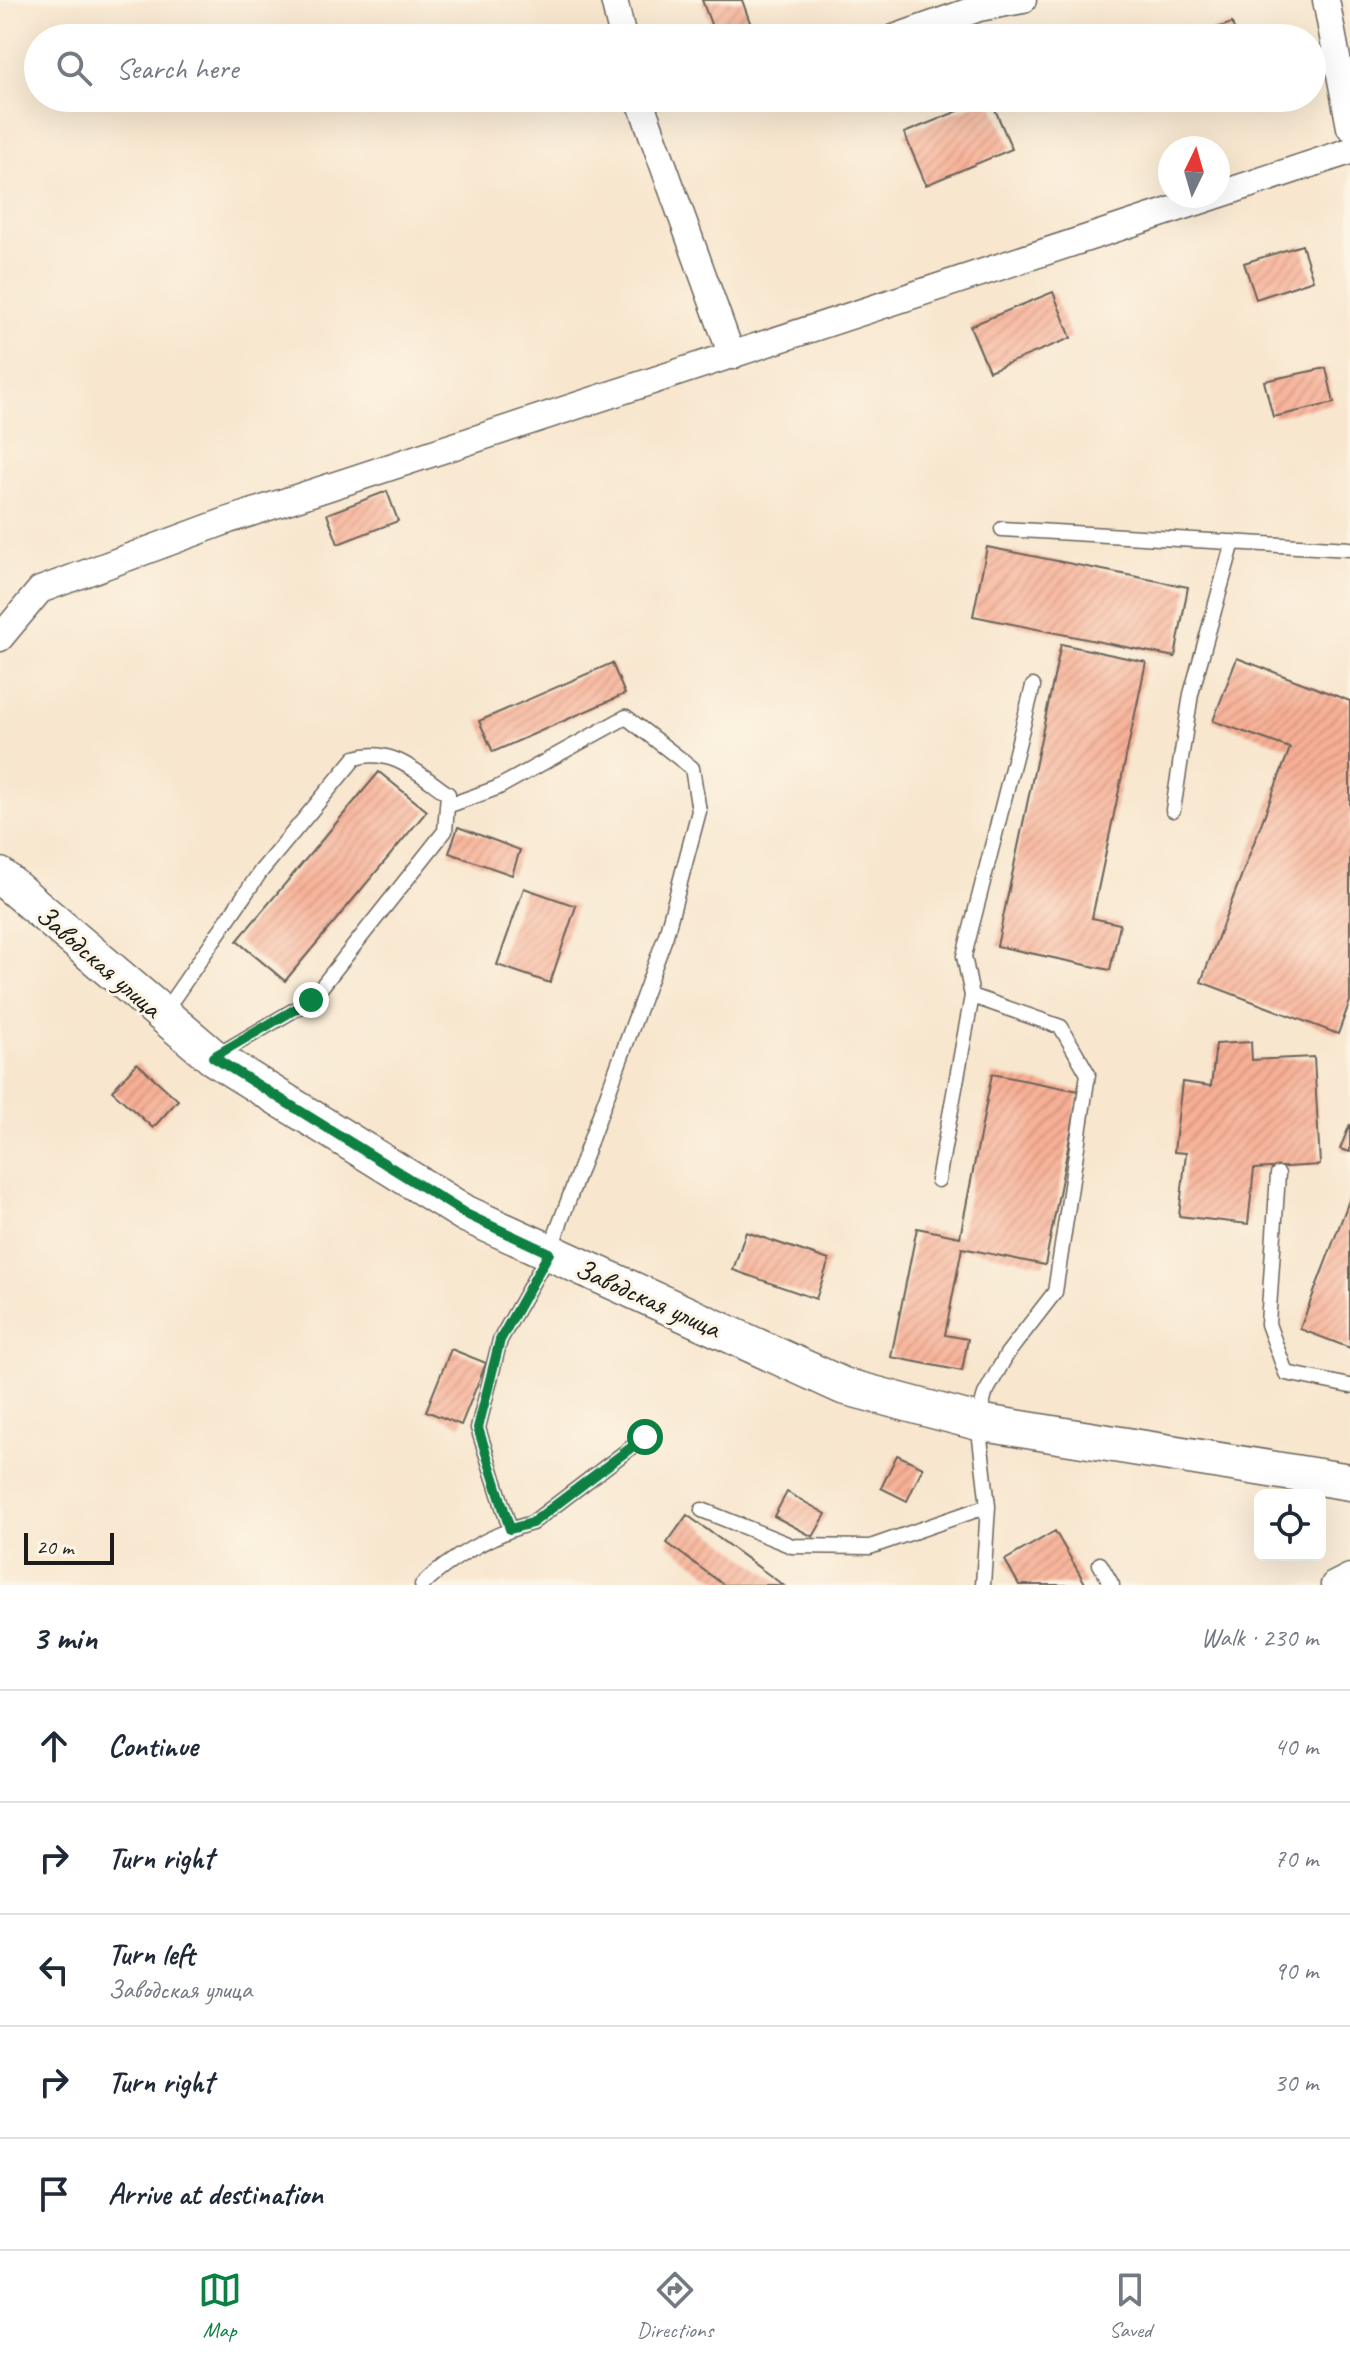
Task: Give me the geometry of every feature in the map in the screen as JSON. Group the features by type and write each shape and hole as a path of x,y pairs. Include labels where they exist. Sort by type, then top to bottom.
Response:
{"street":[{"path":"614,0 620,24"},
{"path":"934,24 979,8 1023,0"},
{"path":"1326,0 1350,127"},
{"path":"644,112 732,356"},
{"path":"1230,191 1350,151"},
{"path":"0,638 40,590 344,480 1180,208"},
{"name":"Заводская улица","path":"0,876 213,1057 466,1214 843,1386 978,1422 1350,1482"},
{"path":"1334,1585 1350,1577"}],"lane":[{"path":"1002,529 1350,549"},
{"path":"1173,810 1191,694 1233,542"},
{"path":"938,1180 972,996 964,956 1033,686"},
{"path":"450,805 497,788 626,717 692,768 699,811 666,935 549,1253 500,1340 478,1428 510,1529"},
{"path":"162,1016 261,871 355,758 372,752 390,755 448,794 450,805 445,831 311,1000 213,1057"},
{"path":"972,996 1061,1027 1088,1074 1055,1292 1007,1354 985,1394 978,1422 988,1506 983,1585"},
{"path":"1278,1174 1268,1324 1286,1373 1350,1386"},
{"path":"422,1585 435,1572 510,1529 532,1523 645,1437"},
{"path":"702,1510 792,1546 870,1547 988,1506"},
{"path":"1100,1564 1112,1585"}],"building":[{"path":"702,0 742,0 751,24 711,24"},
{"path":"956,112 996,112 1012,149 926,185 904,133"},
{"path":"1302,245 1313,280 1256,299 1244,263"},
{"path":"1053,292 1071,338 989,371 970,326"},
{"path":"1326,368 1334,403 1273,417 1264,381"},
{"path":"387,491 398,521 338,544 327,514"},
{"path":"987,547 1188,587 1175,657 973,616"},
{"path":"1061,644 1146,662 1092,918 1120,924 1110,970 997,946"},
{"path":"1237,658 1350,701 1350,1001 1338,1034 1201,982 1290,748 1213,721"},
{"path":"612,663 625,694 493,752 479,721"},
{"path":"379,772 427,811 285,981 237,941"},
{"path":"458,827 520,850 512,875 449,853"},
{"path":"524,888 576,906 550,983 497,965"},
{"path":"1251,1042 1252,1060 1314,1057 1320,1165 1254,1169 1248,1224 1179,1216 1186,1153 1174,1152 1182,1082 1211,1086 1216,1044"},
{"path":"137,1063 178,1100 153,1128 112,1091"},
{"path":"992,1074 1079,1091 1045,1265 962,1248 945,1335 968,1339 962,1371 891,1357 917,1228 960,1237"},
{"path":"1350,1124 1350,1152 1340,1149"},
{"path":"1350,1198 1350,1348 1300,1329"},
{"path":"746,1232 829,1260 816,1299 733,1270"},
{"path":"451,1349 486,1363 461,1425 426,1411"},
{"path":"897,1455 923,1467 907,1501 881,1488"},
{"path":"787,1492 826,1514 813,1537 774,1516"},
{"path":"687,1515 783,1585 724,1585 667,1543"},
{"path":"1055,1531 1086,1585 1019,1585 1005,1560"}],"route":[{"path":"311,1000 213,1057 466,1214 549,1253 500,1340 478,1428 510,1529 532,1523 645,1437"}]}
